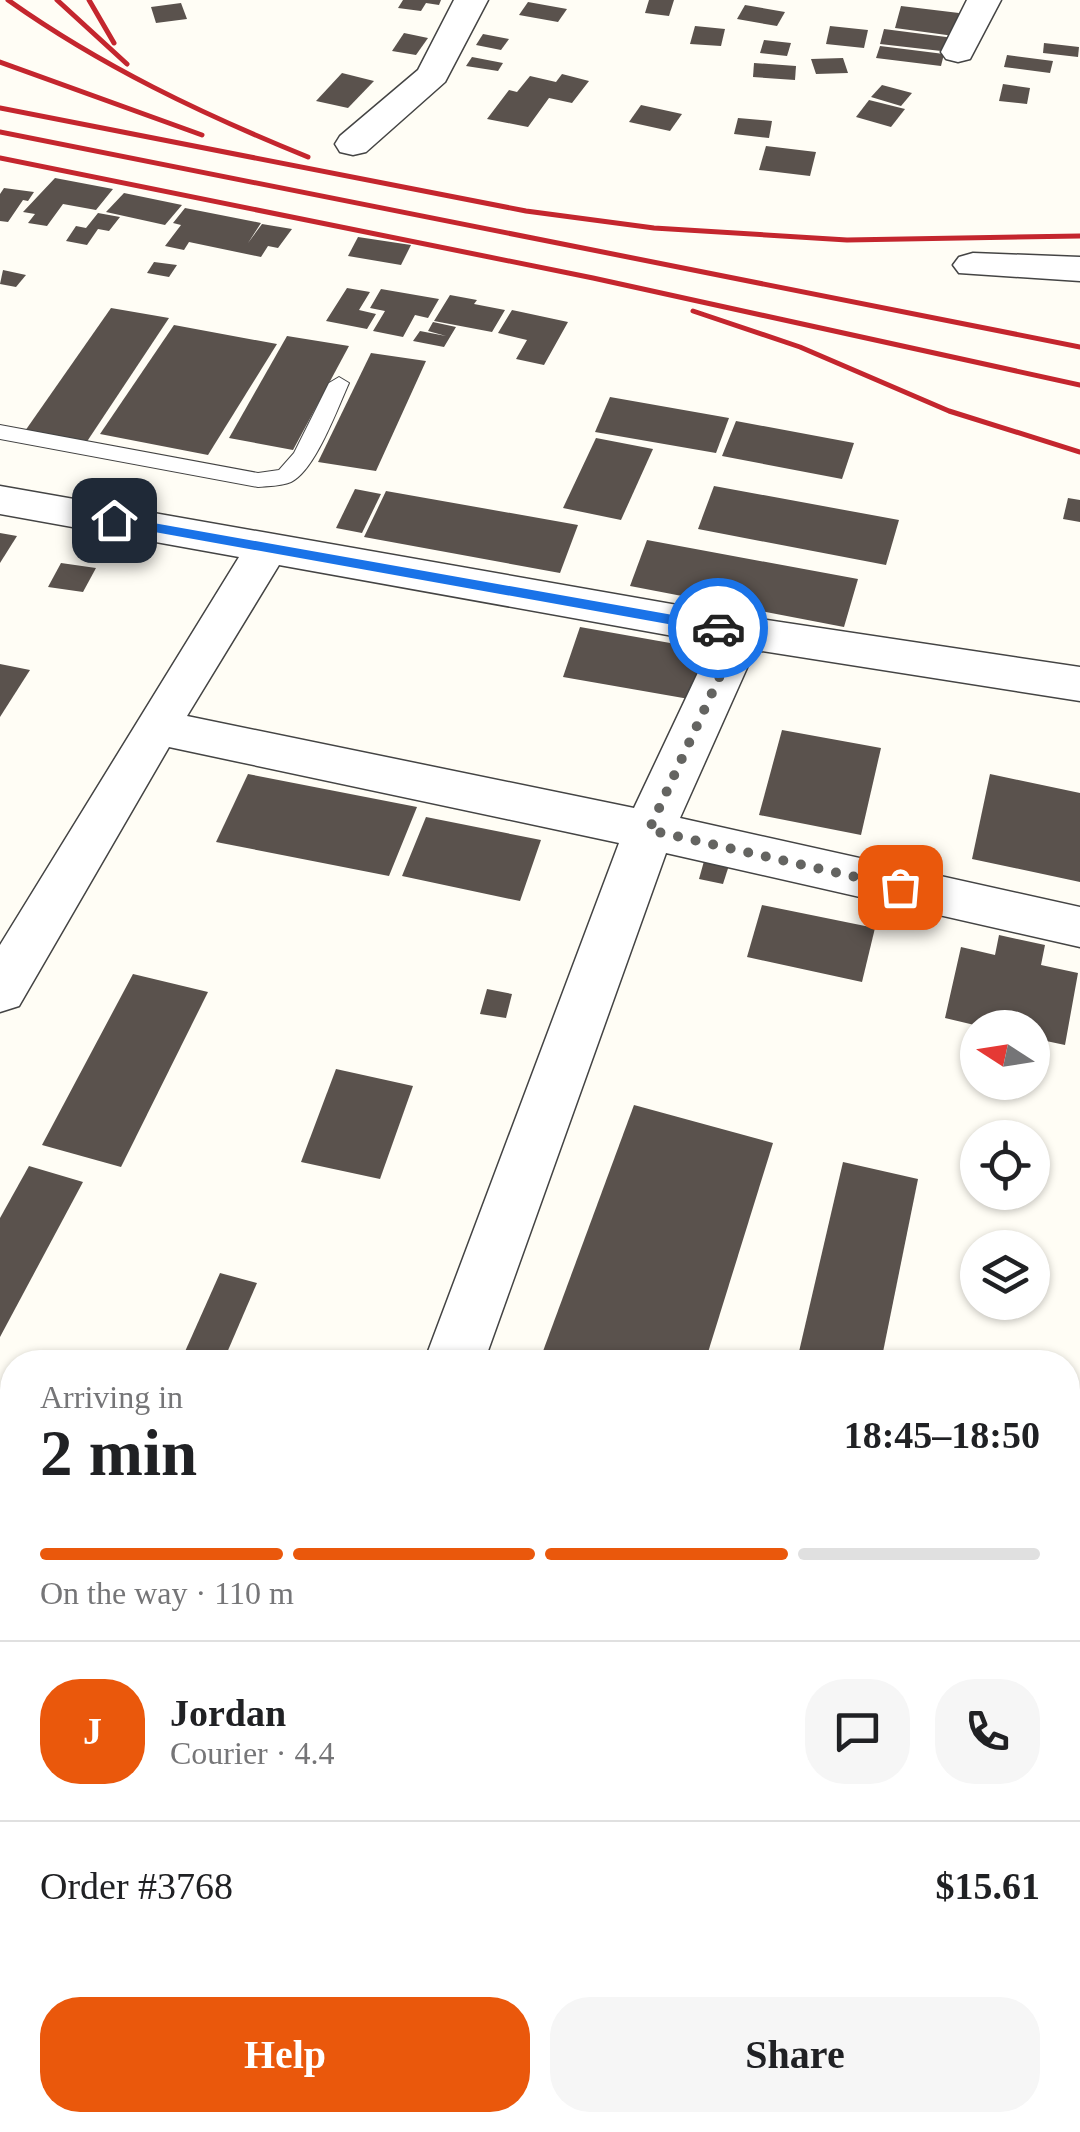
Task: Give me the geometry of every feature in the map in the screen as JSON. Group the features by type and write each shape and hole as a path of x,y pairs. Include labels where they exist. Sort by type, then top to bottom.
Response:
{"street":[{"path":"353,144 433,76 471,0"},
{"path":"958,52 984,0"},
{"path":"972,266 1080,269"},
{"path":"0,500 740,632 1080,684"},
{"path":"4,976 267,548"},
{"path":"458,1350 649,830 740,632"},
{"path":"156,727 649,830 1080,927"}],"lane":[{"path":"0,432 258,480 286,476 302,456 339,383"}],"building":[{"path":"403,0 441,0 439,5 426,3 421,11 398,8"},
{"path":"649,0 674,0 669,16 645,13"},
{"path":"528,2 567,9 558,22 519,15"},
{"path":"181,3 187,19 156,23 151,7"},
{"path":"745,5 785,12 777,26 737,19"},
{"path":"901,6 959,13 954,36 895,28"},
{"path":"695,26 725,29 721,46 690,44"},
{"path":"830,26 868,30 864,48 826,44"},
{"path":"884,29 954,38 950,52 880,44"},
{"path":"404,33 428,38 416,55 392,51"},
{"path":"483,34 509,39 501,50 476,45"},
{"path":"764,40 791,43 787,56 760,53"},
{"path":"1044,43 1079,47 1078,57 1043,53"},
{"path":"880,46 944,54 941,66 876,58"},
{"path":"1007,55 1053,61 1050,73 1004,67"},
{"path":"472,57 503,63 498,71 466,66"},
{"path":"843,58 848,73 816,74 811,59"},
{"path":"754,63 796,66 795,80 753,77"},
{"path":"342,73 374,81 348,108 316,101"},
{"path":"562,74 589,81 572,103 549,98 528,127 487,119 509,90 517,92 530,76 556,82"},
{"path":"1003,84 1030,88 1027,104 999,101"},
{"path":"882,85 912,93 901,106 871,97"},
{"path":"869,100 905,109 891,127 856,117"},
{"path":"641,105 682,114 670,131 629,122"},
{"path":"738,118 772,121 769,138 734,134"},
{"path":"766,146 816,152 810,176 759,170"},
{"path":"55,178 113,189 96,210 63,204 47,226 28,223 35,214 23,212"},
{"path":"4,188 34,192 28,201 23,200 8,222 0,221 0,194"},
{"path":"124,193 182,205 165,225 106,212"},
{"path":"185,208 261,223 248,243 262,224 292,229 278,248 268,246 261,257 189,242 184,250 165,246 181,225 173,223"},
{"path":"98,213 120,217 109,231 98,229 87,245 66,241 76,226 86,228"},
{"path":"358,237 411,245 401,265 348,256"},
{"path":"154,262 177,265 169,277 147,273"},
{"path":"3,270 26,275 16,287 0,284"},
{"path":"347,288 370,292 359,310 376,314 367,329 326,321"},
{"path":"381,289 439,299 428,318 415,315 403,337 373,331 385,311 370,308"},
{"path":"450,295 505,310 492,332 434,321"},
{"path":"111,308 169,318 86,443 25,431"},
{"path":"512,310 568,322 544,365 516,359 527,340 498,333"},
{"path":"433,322 456,327 444,347 413,341 420,331 446,336 428,331"},
{"path":"174,325 277,344 208,455 100,434"},
{"path":"287,336 349,346 293,450 229,438"},
{"path":"371,353 426,361 376,471 318,462"},
{"path":"610,397 729,418 716,453 595,432"},
{"path":"736,421 854,443 842,479 722,456"},
{"path":"596,438 653,449 621,520 563,508"},
{"path":"714,486 899,520 886,565 698,529"},
{"path":"355,489 381,494 362,533 336,528"},
{"path":"386,491 578,525 560,573 364,537"},
{"path":"1068,498 1080,500 1080,522 1063,519"},
{"path":"0,533 17,536 0,563"},
{"path":"647,540 858,579 844,627 630,586"},
{"path":"61,563 96,568 83,592 48,587"},
{"path":"580,627 704,649 689,699 563,677"},
{"path":"0,664 30,670 0,717"},
{"path":"782,730 881,748 861,835 759,815"},
{"path":"248,774 417,807 389,876 216,842"},
{"path":"990,774 1080,793 1080,882 972,859"},
{"path":"426,817 541,840 520,901 402,876"},
{"path":"706,854 731,859 723,884 699,879"},
{"path":"762,905 875,928 862,982 747,957"},
{"path":"999,935 1045,945 1041,965 1078,973 1065,1045 1050,1042 1050,1010 960,1010 960,1022 945,1018 961,947 995,955"},
{"path":"133,974 208,992 121,1167 42,1145"},
{"path":"487,989 512,994 506,1018 480,1014"},
{"path":"336,1069 413,1086 380,1179 301,1162"},
{"path":"634,1105 773,1143 709,1350 543,1350"},
{"path":"843,1162 918,1179 883,1350 799,1350"},
{"path":"29,1166 83,1182 0,1337 0,1218"},
{"path":"220,1273 257,1283 228,1350 186,1350"}],"railway":[{"path":"8,0 153,87 308,157"},
{"path":"57,0 127,64"},
{"path":"89,0 114,43"},
{"path":"0,62 202,135"},
{"path":"0,108 526,211 654,228 847,240 1080,236"},
{"path":"0,132 1080,347"},
{"path":"0,158 593,278 1080,385"},
{"path":"693,311 800,347 949,411 1080,452"}],"way so far":[{"path":"718,628 740,632 649,830 900,887"}],"route":[{"path":"114,520 718,628"}]}
